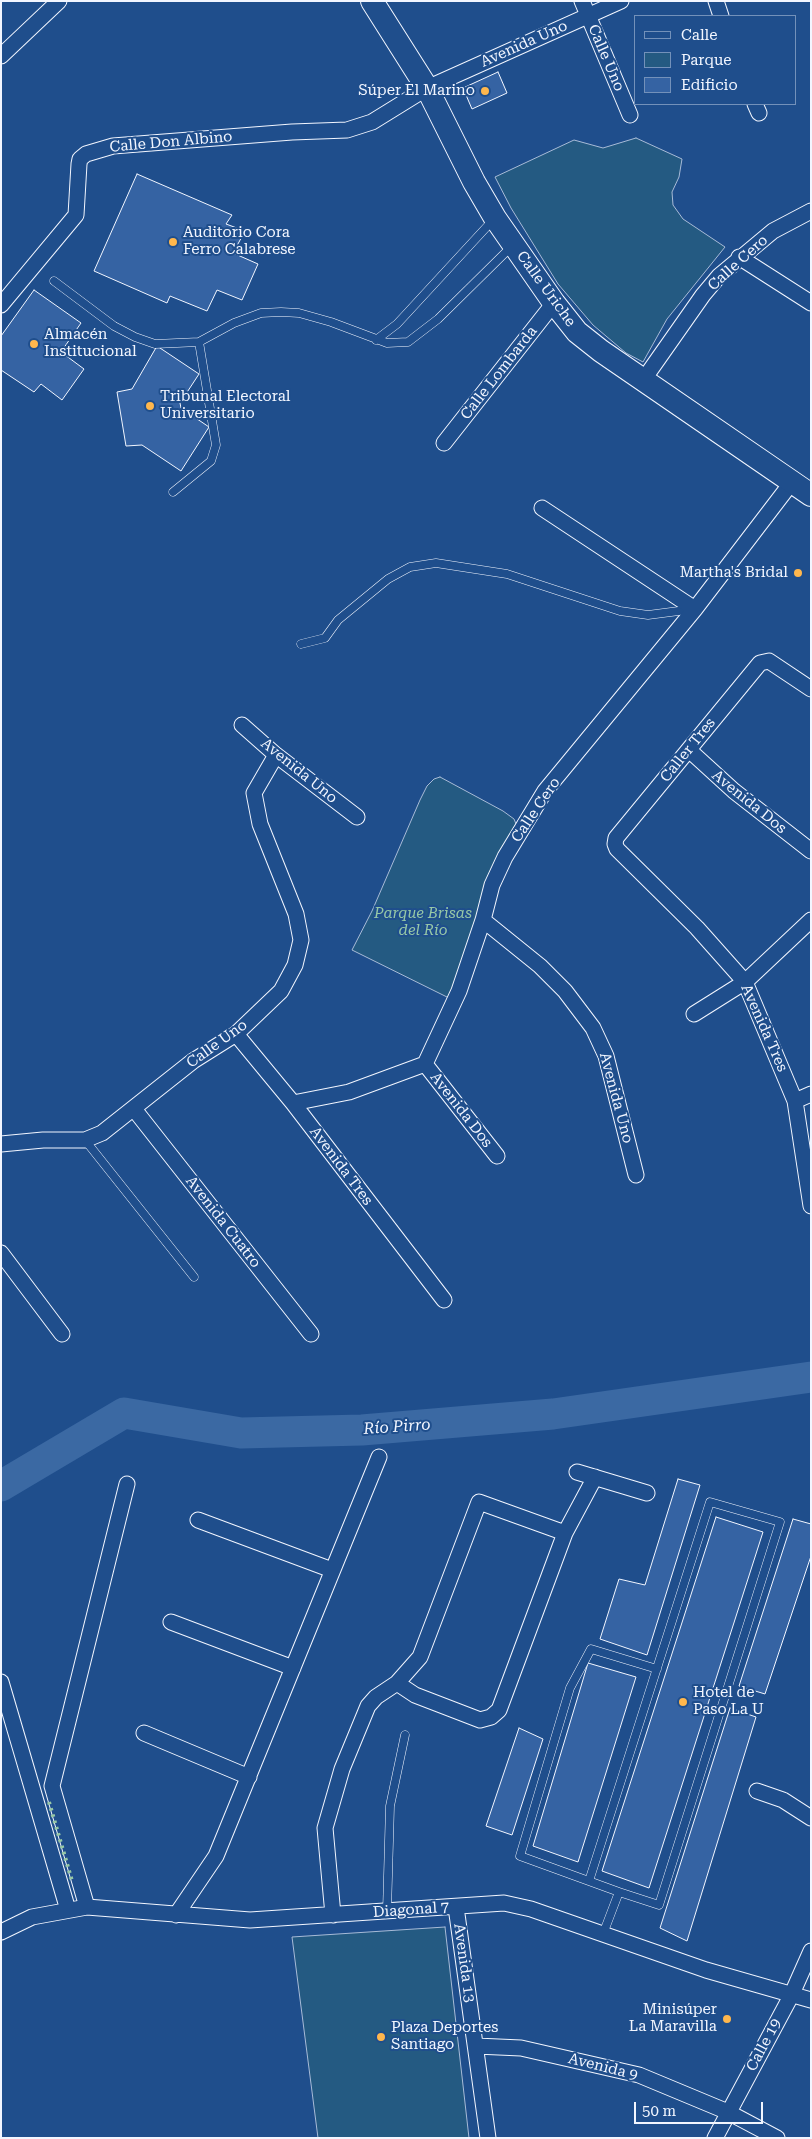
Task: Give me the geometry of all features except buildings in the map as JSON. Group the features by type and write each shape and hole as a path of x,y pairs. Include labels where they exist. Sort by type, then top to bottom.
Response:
{"main road":[{"name":"Calle Uriche","path":"372,1 428,88 474,182 495,218 554,303 577,332 601,351 811,495"}],"street":[{"path":"1,56 59,1"},
{"name":"Avenida Uno","path":"428,88 585,8 621,1"},
{"path":"716,1 722,15"},
{"name":"Calle Uno","path":"585,8 630,115"},
{"name":"Calle Don Albino","path":"1,305 76,215 79,164 80,159 86,154 113,146 292,132 348,130 372,122 428,88"},
{"name":"Calle Cero","path":"644,380 703,295 739,257 787,222 811,211"},
{"path":"739,257 811,303"},
{"name":"Calle Lombarda","path":"444,443 554,303"},
{"name":"Calle Cero","path":"425,1064 459,991 483,920 492,885 505,856 545,791 695,609 792,482"},
{"path":"542,508 695,609"},
{"name":"Caller Tres","path":"616,838 760,663 769,661 811,689"},
{"name":"Avenida Uno","path":"242,725 276,755 357,817"},
{"name":"Avenida Dos","path":"689,750 734,791 811,851"},
{"name":"Calle Uno","path":"1,1144 43,1140 84,1140 102,1133 193,1061 236,1034 281,990 294,965 300,940 296,914 260,824 254,793 276,755"},
{"name":"Avenida Tres","path":"616,838 618,849 697,928 745,982 795,1100 811,1206"},
{"name":"Avenida Uno","path":"483,920 540,966 565,990 593,1028 606,1056 636,1175"},
{"path":"694,1014 745,982 811,920"},
{"name":"Avenida Tres","path":"236,1034 293,1103 444,1300"},
{"path":"293,1103 349,1092 425,1064"},
{"name":"Avenida Dos","path":"425,1064 497,1156"},
{"path":"795,1100 811,1094"},
{"name":"Avenida Cuatro","path":"134,1109 311,1334"},
{"path":"1,1253 62,1334"},
{"path":"176,1915 216,1856 379,1457"},
{"path":"578,1472 646,1493"},
{"path":"397,1683 415,1695 480,1720 491,1717 499,1710 565,1533 595,1477"},
{"path":"87,1907 52,1786 127,1484"},
{"path":"333,1915 325,1828 342,1769 368,1706 376,1696 397,1683 420,1657 479,1502 565,1533"},
{"path":"198,1520 332,1570"},
{"path":"171,1622 293,1668"},
{"path":"1,1682 68,1910"},
{"path":"144,1733 249,1776"},
{"path":"34,1790 52,1786"},
{"path":"758,1791 783,1800 811,1818"},
{"name":"Diagonal 7","path":"1,1932 32,1917 87,1907 250,1920 504,1904 531,1909 706,1970 791,1996 811,2000"},
{"name":"Avenida 13","path":"456,1907 488,2138"},
{"name":"Calle 19","path":"714,2138 791,1996 811,1951"},
{"name":"Avenida 9","path":"476,2046 521,2048 639,2075 728,2112 777,2138"}],"lane":[{"path":"376,340 397,324 495,218"},
{"path":"54,281 114,326 135,337 155,344 198,342 234,323 261,313 280,312 299,313 331,322 376,340 398,344 408,342 420,334 514,245"},
{"path":"173,492 211,461 216,445 198,342"},
{"path":"301,644 325,638 338,620 388,579 410,568 436,563 507,574 620,611 648,615 695,609"},
{"path":"84,1140 194,1277"},
{"path":"589,1881 657,1669 710,1502 780,1522 659,1905 619,1892 520,1856 570,1688 591,1649 657,1669"},
{"path":"387,1911 390,1806 405,1735"},
{"path":"603,1934 619,1892"}],"green space":[{"path":"636,138 682,159 679,177 672,192 673,205 683,219 725,247 667,319 643,362 626,353 593,325 558,284 511,208 495,177 574,140 603,148"},
{"name":"Parque Brisas del Río","path":"440,777 503,811 514,819 516,824 515,832 449,998 352,950 372,911 427,786 434,779"},
{"name":"Plaza Deportes Santiago","path":"445,1927 469,2138 318,2138 292,1937"}],"waterway":[{"name":"Río Pirro","path":"1,1486 124,1413 241,1433 362,1430 553,1414 811,1377"}],"hedge":[{"path":"49,1802 72,1881"}],"place":[{"name":"Súper El Marino","path":"485,91"},
{"name":"Auditorio Cora Ferro Calabrese","path":"173,242"},
{"name":"Almacén Institucional","path":"34,344"},
{"name":"Tribunal Electoral Universitario","path":"150,406"},
{"name":"Martha's Bridal","path":"798,573"},
{"name":"Hotel de Paso La U","path":"683,1702"},
{"name":"Minisúper La Maravilla","path":"727,2019"},
{"name":"Plaza Deportes Santiago","path":"381,2037"}]}
